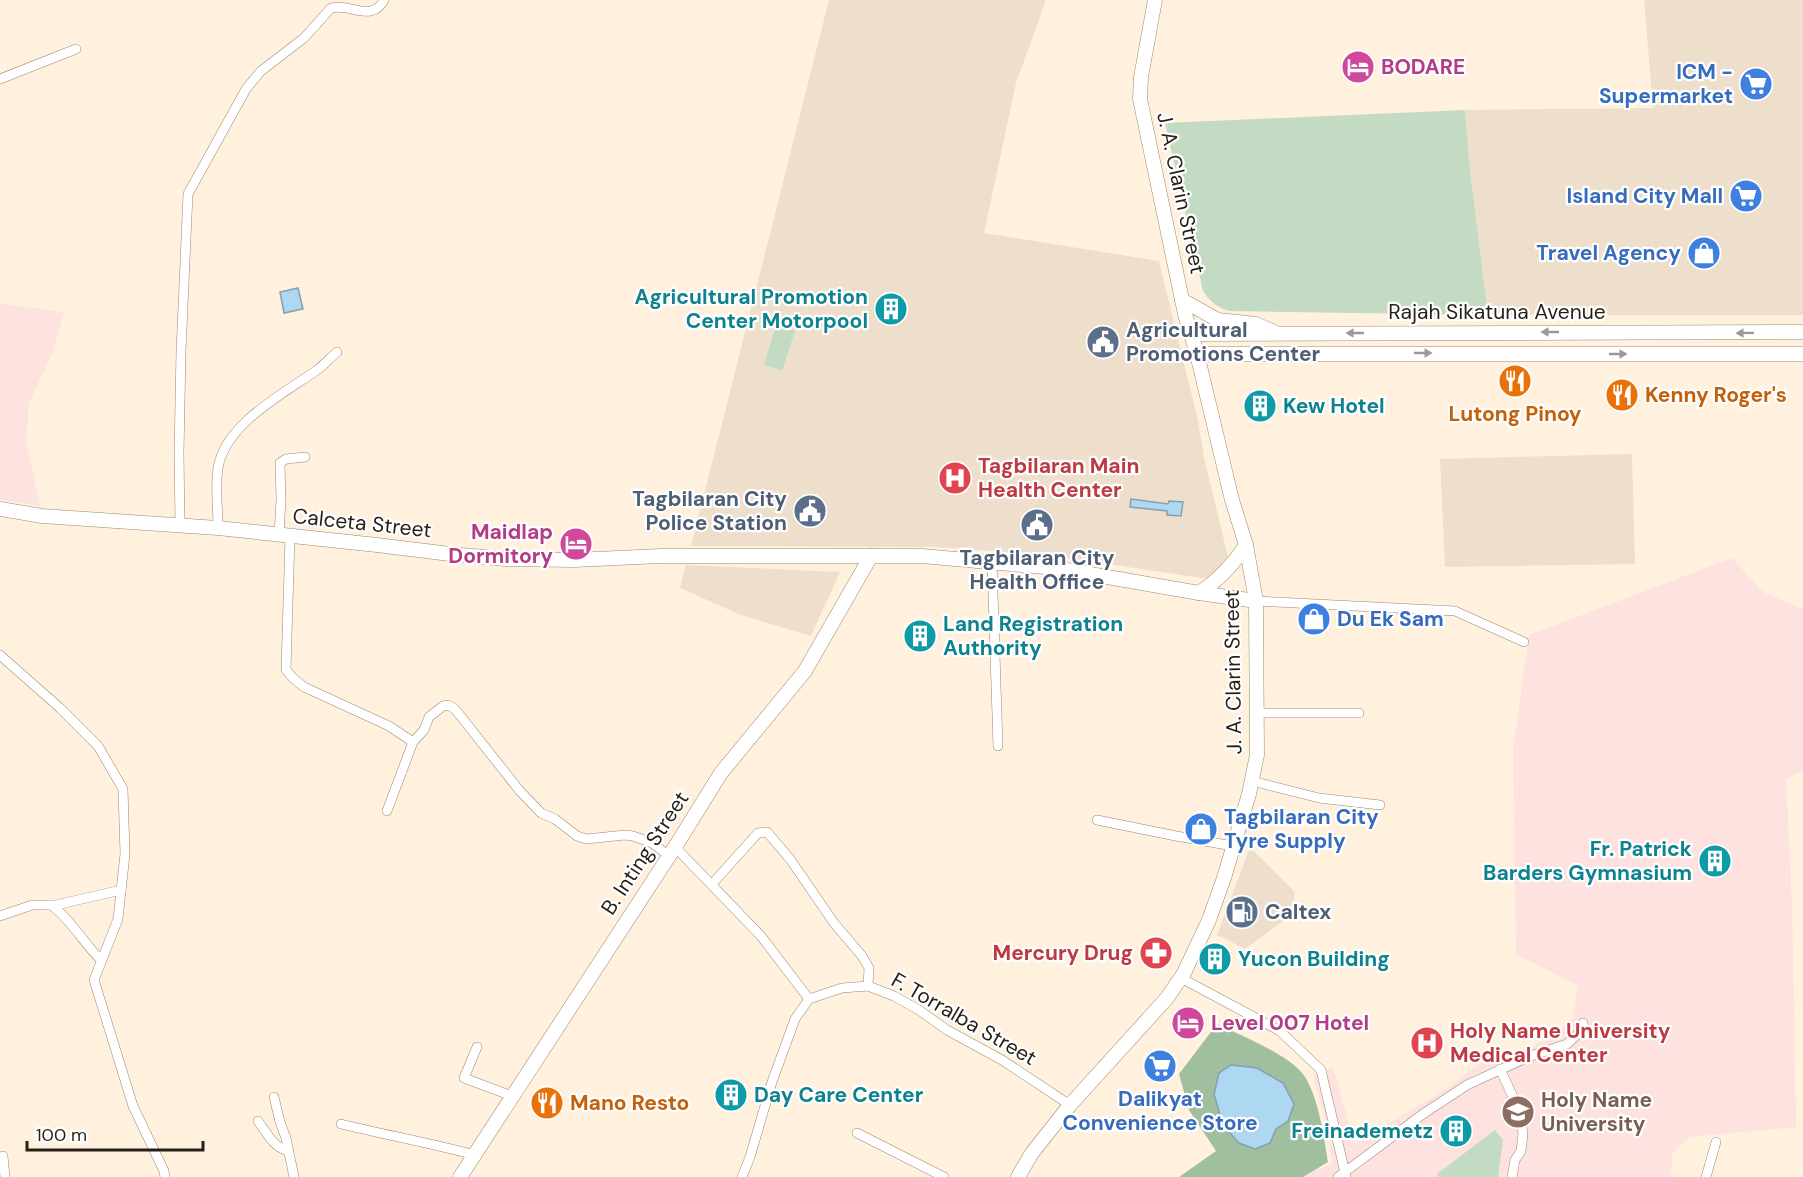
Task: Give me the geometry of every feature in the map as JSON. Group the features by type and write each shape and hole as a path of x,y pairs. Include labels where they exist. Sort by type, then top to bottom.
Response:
{"main road":[{"name":"J. A. Clarin Street","path":"1018,1177 1032,1153 1070,1105 1167,998 1181,978 1209,920 1239,834 1257,755 1256,601 1246,545 1232,500 1182,300 1140,99 1141,77 1155,0"},
{"path":"1182,300 1218,320 1256,324 1275,334"},
{"name":"Rajah Sikatuna Avenue","path":"1191,334 1803,332"},
{"path":"1480,333 1482,354"},
{"path":"1197,354 1803,354"},
{"name":"Calceta Street","path":"0,509 42,516 218,528 506,559 574,560 661,556 921,556 1056,568 1256,601"},
{"path":"1199,593 1213,585 1222,576 1246,545"},
{"name":"B. Inting Street","path":"460,1177 721,773 806,670 871,556"}],"street":[{"path":"180,525 181,351 188,194 246,89 261,71 304,38 331,8 336,6 375,11 381,7 384,0"},
{"path":"0,79 76,49"},
{"path":"218,528 218,468 222,453 238,429 260,408 318,369 337,352"},
{"path":"306,457 286,459 280,463 284,536 286,670 304,687 389,726 413,742"},
{"path":"992,562 998,746"},
{"path":"1256,601 1455,611 1524,642"},
{"path":"0,655 60,708 98,746 123,789 126,854 118,919 94,981 133,1106 165,1177"},
{"path":"387,811 413,742 424,730 429,717 443,706 448,705 541,813 555,819 578,836 586,839 633,836 672,851 712,884 761,936 809,999 795,1019 742,1177"},
{"path":"1256,713 1359,713"},
{"path":"1252,782 1319,798 1380,804"},
{"path":"1097,820 1233,846"},
{"path":"712,884 758,833 767,832 790,859 834,923 862,957 869,968 868,986"},
{"path":"0,916 32,905 51,905 122,890"},
{"path":"51,905 59,910 88,948 101,960"},
{"path":"1181,978 1280,1031 1321,1070 1343,1176 1423,1114 1467,1085 1500,1069 1567,1044 1578,1034 1583,1023"},
{"name":"F. Torralba Street","path":"809,999 842,988 868,986 894,996 947,1030 1002,1060 1070,1105"},
{"path":"477,1047 464,1078 512,1096"},
{"path":"1500,1069 1518,1110 1523,1134 1521,1151 1515,1160 1512,1177"},
{"path":"274,1097 294,1177"},
{"path":"280,1122 255,1120 272,1141 281,1149 288,1151"},
{"path":"341,1124 392,1137 435,1144 474,1155"},
{"path":"857,1133 944,1177"},
{"path":"1706,1177 1716,1142"},
{"path":"3,1156 5,1177"}],"shaded area":[{"path":"829,0 1046,0 1016,83 984,233 1159,261 1228,557 1209,579 1046,555 936,547 691,546"},
{"name":"Island City Mall","path":"1644,0 1803,0 1803,315 1488,315 1465,110 1653,108"},
{"path":"0,304 64,312 53,352 29,403 26,441 40,506 0,500"},
{"path":"1632,454 1635,564 1445,567 1440,459"},
{"name":"Holy Name University","path":"1732,558 1764,593 1803,609 1803,770 1786,779 1792,902 1796,1127 1689,1137 1672,1153 1671,1177 1297,1177 1332,1164 1327,1127 1313,1075 1333,1067 1355,1144 1446,1089 1495,1052 1522,1051 1558,1034 1573,1017 1578,986 1516,954 1513,750 1529,635"},
{"path":"686,565 840,572 811,636 741,615 680,588"},
{"path":"1250,847 1295,892 1291,915 1245,949 1217,935"}],"green space":[{"path":"1465,110 1488,315 1229,311 1214,304 1203,291 1165,123"},
{"path":"776,325 795,331 782,371 764,365"},
{"path":"1217,1024 1275,1052 1302,1073 1308,1081 1316,1103 1328,1162 1303,1177 1179,1177 1216,1151 1189,1110 1179,1074"},
{"path":"1495,1130 1503,1140 1498,1177 1439,1177 1437,1174"}],"water":[{"path":"298,288 303,309 284,313 280,292"},
{"path":"1131,499 1168,504 1169,501 1183,502 1181,516 1167,515 1167,511 1130,507"},
{"path":"1231,1065 1257,1068 1283,1083 1294,1104 1288,1121 1276,1129 1270,1143 1255,1149 1239,1143 1223,1125 1214,1094 1219,1073"}],"place":[{"name":"BODARE","path":"1358,67"},
{"name":"ICM - Supermarket","path":"1756,84"},
{"name":"Island City Mall","path":"1746,196"},
{"name":"Travel Agency","path":"1704,253"},
{"name":"Agricultural Promotion Center Motorpool","path":"891,309"},
{"name":"Agricultural Promotions Center","path":"1103,342"},
{"name":"Lutong Pinoy","path":"1515,381"},
{"name":"Kenny Roger's","path":"1622,395"},
{"name":"Kew Hotel","path":"1260,406"},
{"name":"Tagbilaran Main Health Center","path":"955,478"},
{"name":"Tagbilaran City Police Station","path":"810,511"},
{"name":"Tagbilaran City Health Office","path":"1037,525"},
{"name":"Maidlap Dormitory","path":"576,544"},
{"name":"Du Ek Sam","path":"1314,619"},
{"name":"Land Registration Authority","path":"920,636"},
{"name":"Tagbilaran City Tyre Supply","path":"1201,829"},
{"name":"Fr. Patrick Barders Gymnasium","path":"1715,861"},
{"name":"Caltex","path":"1242,912"},
{"name":"Mercury Drug","path":"1156,953"},
{"name":"Yucon Building","path":"1215,959"},
{"name":"Level 007 Hotel","path":"1188,1023"},
{"name":"Holy Name University Medical Center","path":"1427,1043"},
{"name":"Dalikyat Convenience Store","path":"1160,1066"},
{"name":"Day Care Center","path":"731,1095"},
{"name":"Mano Resto","path":"547,1103"},
{"name":"Holy Name University","path":"1518,1112"},
{"name":"Freinademetz","path":"1456,1131"}]}
